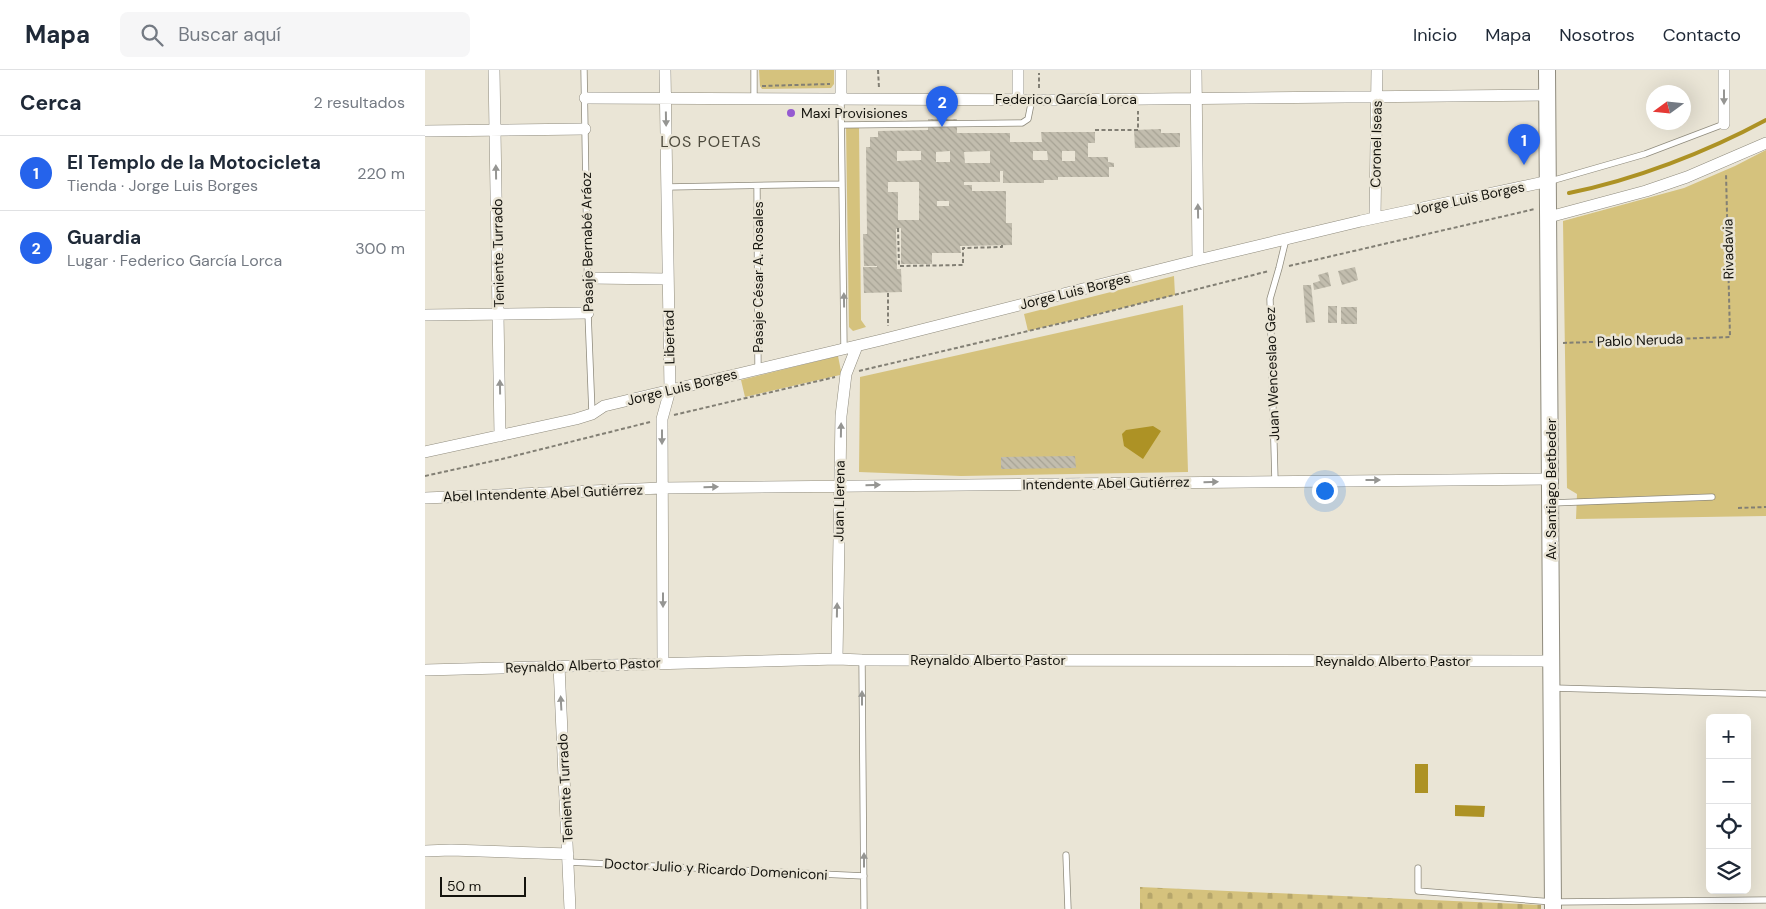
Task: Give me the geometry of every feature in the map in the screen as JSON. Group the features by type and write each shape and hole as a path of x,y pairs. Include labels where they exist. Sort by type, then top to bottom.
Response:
{"main road":[{"name":"Av. Santiago Betbeder","path":"1547,70 1553,906"}],"street":[{"name":"Teniente Turrado","path":"495,70 501,436"},
{"name":"Libertad","path":"663,663 662,419 670,390 665,70"},
{"path":"841,70 841,98"},
{"path":"1018,70 1018,99"},
{"path":"1196,70 1198,260"},
{"name":"Coronel Iseas","path":"1375,218 1377,70"},
{"path":"1724,70 1724,124"},
{"name":"Federico García Lorca","path":"585,98 1197,99 1547,95"},
{"path":"425,131 585,129"},
{"path":"1549,213 1646,191 1687,178 1766,143"},
{"name":"Jorge Luis Borges","path":"425,452 592,414 604,406 857,346 1198,260 1375,218 1549,181"},
{"path":"588,278 668,279"},
{"path":"425,315 588,312"},
{"name":"Juan Llerena","path":"837,659 841,416 846,374 857,346"},
{"name":"Intendente Abel Gutiérrez","path":"662,488 1551,479"},
{"name":"Abel Intendente Abel Gutiérrez","path":"425,498 662,488"},
{"name":"Reynaldo Alberto Pastor","path":"425,670 837,659 1552,661"},
{"name":"Teniente Turrado","path":"559,666 570,909"},
{"name":"Doctor Julio y Ricardo Domeniconi","path":"425,851 451,850 568,858"}],"lane":[{"name":"Pasaje Bernabé Aráoz","path":"584,70 588,312 592,414"},
{"path":"754,70 754,98"},
{"path":"841,98 844,348"},
{"path":"842,125 1022,123 1028,119 1035,99"},
{"name":"Jorge Luis Borges","path":"1549,181 1645,154 1724,124"},
{"path":"667,187 842,184"},
{"name":"Pasaje César A. Rosales","path":"757,186 758,368"},
{"name":"Juan Wenceslao Gez","path":"1275,481 1270,299 1286,239"},
{"path":"1551,503 1712,498"},
{"path":"862,660 863,909"},
{"path":"1552,688 1766,694"},
{"path":"1066,855 1068,909"},
{"name":"Doctor Julio y Ricardo Domeniconi","path":"568,858 864,876"},
{"path":"1418,868 1417,891 1553,906 1766,900"}],"path":[{"path":"878,70 879,98"},
{"path":"1035,99 1039,73"},
{"path":"760,86 834,84"},
{"path":"1095,130 1139,130 1138,99"},
{"name":"Rivadavia","path":"1726,161 1730,337"},
{"path":"425,476 503,459 846,374 1079,319 1279,268 1538,208 1549,213"},
{"path":"898,228 899,266 963,265 963,248 1002,247 1002,245"},
{"path":"888,292 889,328"},
{"name":"Pablo Neruda","path":"1550,344 1730,337"},
{"path":"1738,508 1766,507"}],"green space":[{"path":"759,70 834,70 834,84 831,88 762,89 760,86"},
{"path":"846,125 859,125 861,320 866,327 853,331 849,327"},
{"path":"1766,150 1766,516 1576,519 1577,494 1567,488 1563,221 1684,188"},
{"path":"1174,276 1175,295 1028,331 1024,314"},
{"path":"1183,305 1188,472 961,476 859,472 860,377"},
{"path":"838,356 840,375 745,397 741,380"},
{"path":"1140,887 1541,905 1541,909 1140,909"}],"shaded area":[{"path":"1153,426 1161,431 1143,459 1124,446 1122,434 1126,430"},
{"path":"1415,764 1428,764 1428,793 1415,793"},
{"path":"1455,805 1485,806 1484,817 1455,816"}],"building":[{"path":"928,119 957,119 957,133 1010,133 1010,142 1042,142 1041,132 1095,132 1095,143 1088,143 1088,157 1108,157 1108,162 1114,163 1114,167 1109,167 1109,177 1058,177 1058,180 1044,180 1044,183 1003,183 1003,171 1000,171 1000,182 964,182 964,185 972,185 972,191 1006,191 1006,223 1012,223 1012,245 960,246 961,253 932,253 932,264 901,264 901,228 896,229 897,269 901,269 902,292 864,293 863,267 877,267 864,266 863,234 867,234 866,147 870,147 870,137 878,137 878,131 928,130","holes":["897,151 921,151 921,160 897,161","950,151 950,162 936,162 936,152","990,151 990,163 965,163 964,152","1033,151 1047,151 1048,160 1033,160","1062,151 1075,151 1075,161 1062,161","888,182 919,182 919,220 898,220 898,192 888,192","937,201 949,201 949,206 937,206"]},
{"path":"1161,129 1161,133 1180,133 1180,147 1135,148 1134,130"},
{"path":"1355,267 1358,280 1342,285 1338,271"},
{"path":"1328,272 1331,286 1314,290 1313,283 1320,281 1318,275"},
{"path":"1303,285 1311,285 1315,322 1306,323"},
{"path":"1328,306 1337,306 1337,323 1328,323"},
{"path":"1341,307 1357,307 1357,324 1341,324"},
{"path":"1075,456 1076,468 1001,469 1001,457"}],"waterway":[{"path":"1569,193 1619,181 1670,164 1766,120"}],"place":[{"name":"Maxi Provisiones","path":"791,113"},
{"name":"Guardia","path":"942,127"},
{"name":"El Templo de la Motocicleta","path":"1524,165"}],"district":[{"name":"LOS POETAS","path":"711,141"}]}
